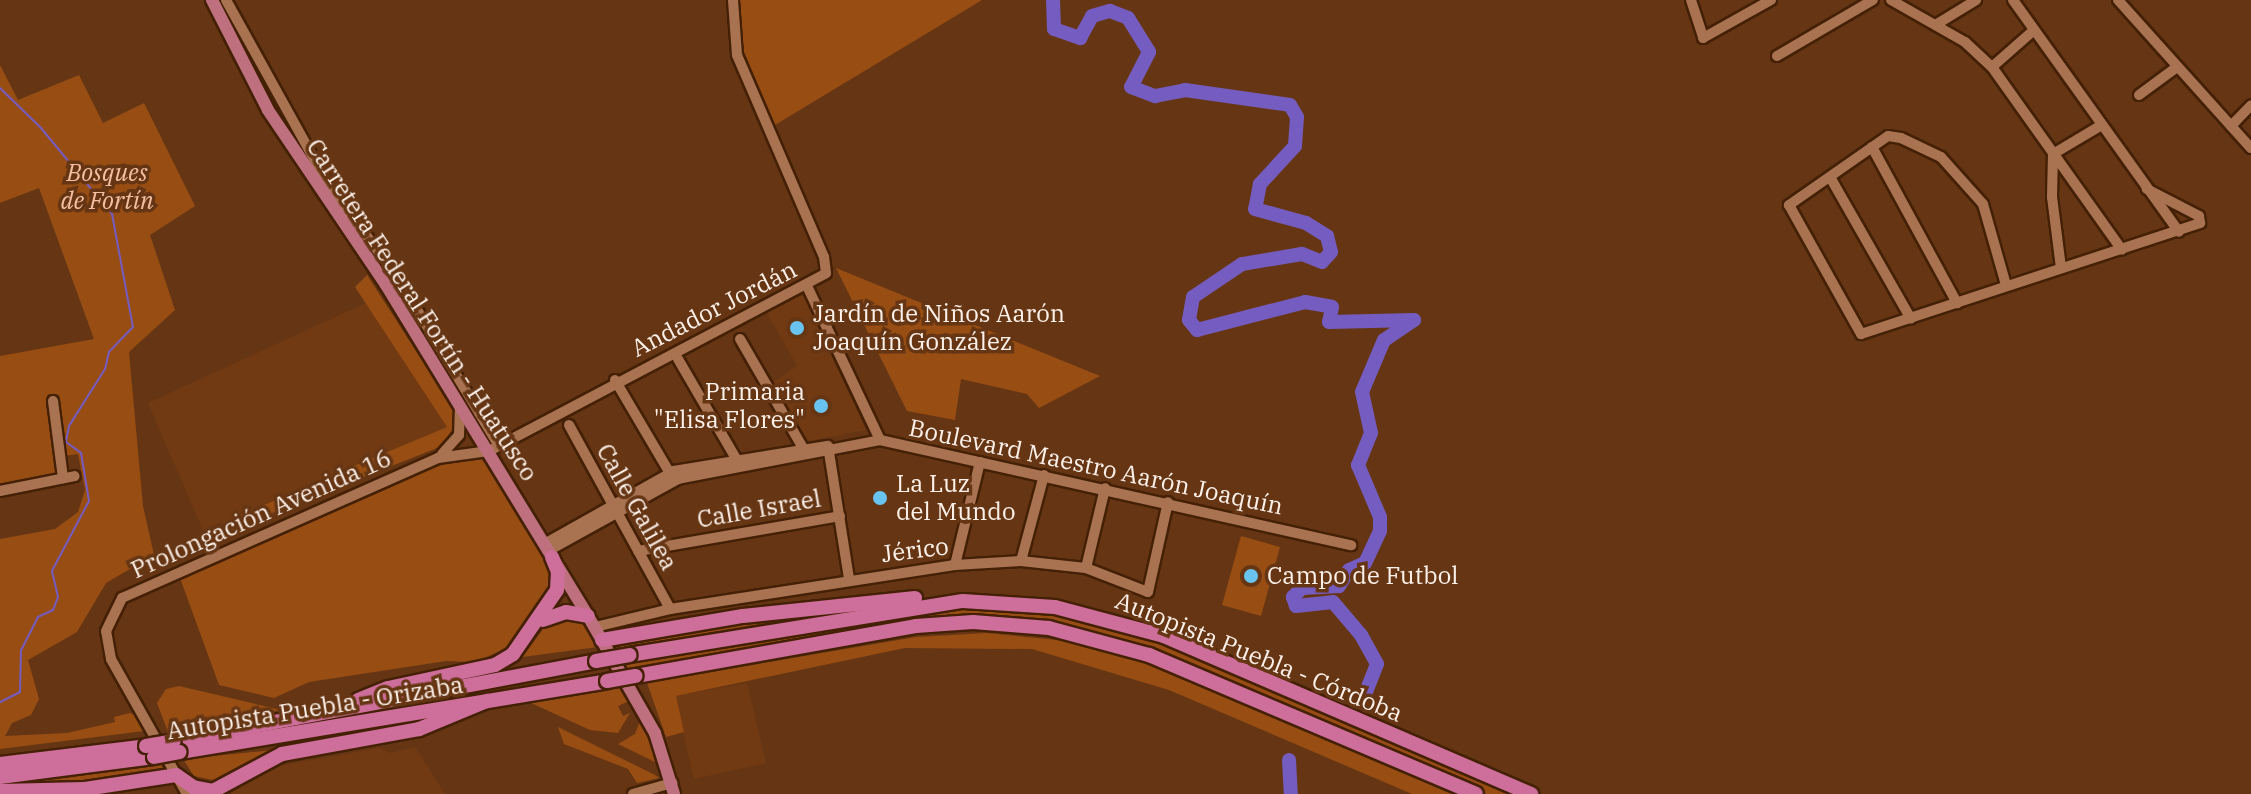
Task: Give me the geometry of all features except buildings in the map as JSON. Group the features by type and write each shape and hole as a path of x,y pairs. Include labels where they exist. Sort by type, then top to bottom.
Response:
{"highway":[{"path":"337,711 388,688 495,665 519,649 540,622 557,590 558,572 548,551"},
{"path":"540,622 566,612 595,628 717,619 873,601 963,601"},
{"name":"Autopista Puebla - Córdoba","path":"629,655 963,601 1042,605 1135,626 1531,794"},
{"name":"Autopista Puebla - Córdoba","path":"636,676 916,626 973,622 1049,628 1102,639 1173,664 1476,794"},
{"name":"Autopista Puebla - Orizaba","path":"177,747 337,711 629,655"},
{"name":"Autopista Puebla - Orizaba","path":"0,777 636,676"},
{"path":"0,791 85,789 176,775 193,787 218,791 282,754 419,729 487,701"},
{"name":"Autopista Puebla - Orizaba","path":"0,764 150,752"}],"main road":[{"name":"Carretera Federal Fortín - Huatusco","path":"212,0 268,110 494,448 548,551 655,733 673,788"}],"street":[{"path":"226,0 320,170 398,278 494,448 438,458"},
{"name":"Andador Jordán","path":"494,448 615,380 807,286 826,273 827,264 737,55 733,0"},
{"path":"1691,0 1703,38 1771,0"},
{"path":"1777,56 1873,0"},
{"path":"1891,0 1937,24 1992,67 2122,250"},
{"path":"1937,24 1976,0"},
{"path":"2013,0 2100,126 2179,232"},
{"path":"2118,0 2251,148"},
{"path":"1992,67 2034,30"},
{"path":"2139,95 2177,67"},
{"path":"2231,126 2251,105"},
{"path":"2053,154 2100,126"},
{"path":"2006,285 1983,204 1941,157 1901,138 1888,136 1789,205 1861,334 2006,285 2197,227 2199,216 2147,189"},
{"path":"1872,147 1957,303"},
{"path":"2053,154 2052,197 2061,268"},
{"path":"1830,177 1911,319"},
{"path":"807,286 880,440"},
{"path":"740,339 805,451"},
{"path":"678,359 738,463"},
{"path":"615,380 672,477"},
{"path":"438,458 463,423 454,392"},
{"path":"53,401 63,478"},
{"name":"Calle Galilea","path":"569,425 670,609"},
{"name":"Boulevard Maestro Aarón Joaquín","path":"548,551 672,477 880,440 1351,545"},
{"path":"830,448 849,578"},
{"name":"Prolongación Avenida 16","path":"176,775 111,659 109,617 122,598 438,458"},
{"path":"955,565 980,462"},
{"path":"1021,561 1044,475"},
{"path":"0,491 75,476"},
{"path":"1086,568 1105,488"},
{"name":"Jérico","path":"595,628 670,609 849,578 955,565 1021,561 1086,568 1148,592 1168,502"},
{"name":"Calle Israel","path":"638,551 840,516"},
{"path":"176,775 187,794"},
{"path":"633,794 673,788"}],"shaded area":[{"name":"Primaria \"Elisa Flores\"","path":"803,294 866,430 807,441 774,382 797,366 766,311"},
{"path":"368,302 447,427 203,530 148,403"},
{"path":"747,683 766,763 694,779 675,696"},
{"path":"415,747 445,794 230,794 267,768 379,748 390,753"}],"green space":[{"path":"733,0 982,0 770,128 733,41"},
{"name":"Bosques de Fortín","path":"0,65 18,100 79,75 103,123 144,103 195,206 150,235 175,310 129,352 143,506 154,555 106,583 77,632 28,660 39,699 31,715 12,723 5,736 67,733 115,722 114,717 130,713 139,717 144,731 0,749 0,539 55,529 78,512 85,490 78,454 58,457 61,472 0,485 0,356 94,339 39,188 0,203"},
{"path":"836,268 1100,376 1039,408 1027,394 961,379 955,420 907,411"},
{"path":"367,275 454,410 456,423 442,446 339,487 325,478 447,427 355,287"},
{"path":"483,456 493,463 550,568 552,588 510,647 474,662 446,661 309,682 274,698 219,685 180,578 445,460"},
{"path":"314,484 307,501 238,532 227,530 223,522"},
{"name":"Campo de Futbol","path":"1241,536 1280,547 1261,616 1222,605"},
{"path":"997,607 1077,616 1156,639 1517,794 1487,794 1151,649 1028,619 964,617 625,672 620,662 935,609"},
{"path":"833,611 621,648 619,645 739,621"},
{"path":"559,617 582,618 598,647 522,657 544,628"},
{"path":"987,633 1077,642 1149,664 1453,794 1412,794 1169,690 1032,649 905,648 676,696 684,732 666,737 647,683 916,637"},
{"path":"620,685 629,701 618,706 623,716 630,713 618,733 590,730 529,702"},
{"path":"179,686 281,710 168,732 157,703 166,689"},
{"path":"640,721 653,746 657,763 618,744 635,734"},
{"path":"558,727 659,778 637,783 628,769 564,744"},
{"path":"274,750 218,781 194,776 183,759"},
{"path":"160,764 165,771 87,785 0,789 0,784"}],"waterway":[{"path":"1053,0 1054,29 1080,38 1092,16 1110,11 1128,18 1149,52 1131,87 1155,96 1185,90 1290,105 1297,117 1295,146 1260,184 1255,209 1306,223 1327,236 1331,252 1322,262 1302,254 1242,264 1193,297 1189,320 1197,330 1305,302 1332,307 1329,322 1414,320 1384,340 1362,392 1371,433 1358,465 1380,517 1380,531 1365,563 1349,570 1339,586 1302,588 1293,597 1296,606 1333,602 1361,635 1377,664 1362,702"},
{"path":"0,88 41,128 112,214 133,327 109,352 105,369 69,426 66,442 81,453 89,501 52,571 58,597 53,610 38,617 21,650 20,692 0,702"},
{"path":"1289,760 1291,794"}],"place":[{"name":"Jardín de Niños Aarón Joaquín González","path":"797,328"},
{"name":"Primaria \"Elisa Flores\"","path":"821,406"},
{"name":"La Luz del Mundo","path":"880,498"},
{"name":"Campo de Futbol","path":"1251,576"}]}
